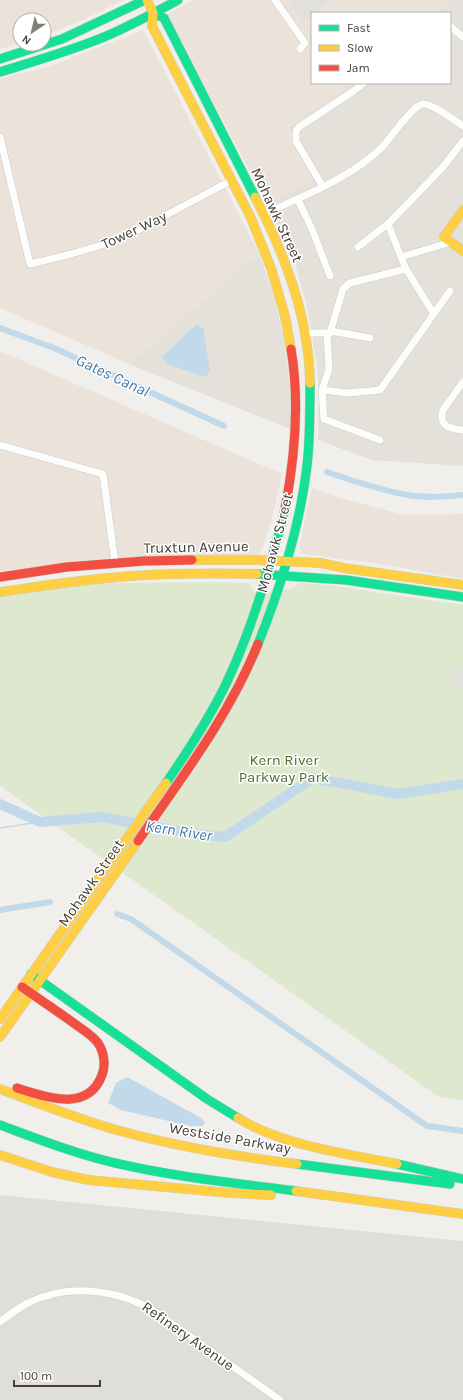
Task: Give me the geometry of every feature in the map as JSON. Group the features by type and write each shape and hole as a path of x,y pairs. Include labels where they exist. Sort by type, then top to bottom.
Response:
{"main road":[{"name":"Mohawk Street","path":"0,1037 194,760 235,694 252,661 284,575 299,519 306,479 310,440 311,400 308,356 305,333 298,303 287,268 277,240 164,18 154,13 146,0"},
{"path":"0,59 62,39 146,0"},
{"path":"0,72 80,46 119,30 178,0"},
{"name":"Mohawk Street","path":"0,1019 183,758 202,729 222,693 268,575 281,527 290,481 295,447 297,402 296,380 290,334 284,304 262,242 232,180 152,26 154,13"},
{"path":"216,150 235,172 244,174"},
{"path":"232,180 238,181 255,196"},
{"path":"463,210 444,237 463,250"},
{"path":"284,304 299,330 305,333"},
{"path":"295,447 300,451 302,456 306,479"},
{"name":"Truxtun Avenue","path":"0,577 67,567 115,563 212,559 321,563 344,568 463,585"},
{"name":"Truxtun Avenue","path":"0,592 69,582 144,576 212,574 284,575 365,582 463,597"},
{"path":"31,974 207,1099 254,1127 282,1138 314,1147 463,1179"},
{"path":"0,1082 27,1091 70,1101 80,1099 96,1088 103,1075 105,1066 104,1057 100,1046 95,1039 22,987"},
{"name":"Westside Parkway","path":"0,1089 104,1126 189,1147 272,1161 463,1185"},
{"path":"0,1125 75,1152"},
{"path":"0,1131 42,1144 115,1163 171,1174 463,1214"},
{"path":"0,1155 64,1175 106,1183 237,1194 328,1196"}],"street":[{"path":"275,0 305,43 300,49"},
{"path":"451,27 463,37"},
{"path":"323,187 296,140 296,131 299,127 363,84"},
{"path":"263,214 298,200 352,170 384,145 418,105 428,104 463,126"},
{"path":"0,137 3,165"},
{"path":"358,247 388,224 443,167 463,141"},
{"name":"Tower Way","path":"3,165 30,264 77,253 129,235 232,180"},
{"path":"298,200 312,229 330,276"},
{"path":"388,224 406,269 434,314"},
{"path":"401,257 452,242"},
{"path":"380,440 324,419 322,390 329,369 329,332 343,290 350,283 406,269"},
{"path":"322,390 348,393 380,390 450,291"},
{"path":"305,333 329,332 370,338"},
{"path":"463,382 443,410 442,414 443,421 450,428 463,430"},
{"path":"0,445 103,474 115,563"},
{"name":"Refinery Avenue","path":"0,1322 12,1312 47,1295 85,1291 124,1296 139,1302 154,1311 280,1400"}],"shaded area":[{"path":"0,0 124,0 81,21 52,33 52,12 12,12 12,45 0,49"},
{"path":"193,0 451,0 439,12 311,12 311,84 352,84 288,127 314,178 267,203 166,15"},
{"path":"287,0 330,0 316,12 311,12 311,16 304,22"},
{"path":"451,0 463,0 463,466 372,460 318,440 319,397 317,367 308,311 297,270 289,249 267,203 314,178 287,127 352,84 451,84 451,12 439,12"},
{"path":"143,30 259,253 129,364 0,308 0,78 45,68"},
{"path":"259,253 275,300 286,348 290,391 290,429 129,364"},
{"path":"0,351 282,474 271,522 261,552 256,556 98,559 0,571"},
{"path":"312,487 336,497 405,515 463,514 463,579 381,564 303,554 299,547"},
{"path":"456,666 463,667 463,685 452,683"},
{"path":"0,1195 463,1241 463,1400 0,1400"}],"green space":[{"name":"Kern River Parkway Park","path":"111,583 249,583 255,592 291,589 300,583 329,585 463,605 463,1101 439,1097 0,786 0,596 72,586"}],"water":[{"path":"196,325 203,328 210,371 205,377 167,364 162,357"},
{"path":"127,1077 201,1118 205,1122 203,1126 190,1126 121,1110 108,1103 116,1083"}],"waterway":[{"name":"Gates Canal","path":"0,328 54,348 224,426"},
{"name":"Gates Canal","path":"327,472 377,488 407,495 421,497 463,495"},
{"name":"Kern River","path":"0,804 40,822 102,817 188,833 225,837 313,778 398,794 463,784"},
{"path":"0,828 40,822"},
{"path":"0,910 50,902"},
{"path":"117,914 131,919 427,1126 463,1131"}],"traffic: fast":[{"path":"0,59 62,39 145,0"},
{"path":"0,72 104,37 133,24 178,0"},
{"path":"153,13 164,18 255,197"},
{"path":"258,644 283,575 301,504 308,456 310,428 310,383"},
{"path":"166,783 190,747 226,684 244,642 260,598 285,509"},
{"path":"257,574 346,580 463,597"},
{"path":"31,974 207,1099 238,1118"},
{"path":"0,1125 71,1151 115,1163 183,1176 296,1191"},
{"path":"297,1164 450,1184"},
{"path":"397,1164 463,1179"}],"traffic: slow":[{"path":"147,0 153,13 152,26 251,218 271,268 285,316 291,349"},
{"path":"255,197 276,241 300,310 309,358 310,383"},
{"path":"463,210 444,237 463,251"},
{"path":"192,560 258,560 321,563 344,568 463,585"},
{"path":"0,592 127,576 257,574"},
{"path":"0,1019 166,783"},
{"path":"0,1037 138,841"},
{"path":"0,1089 90,1122 127,1133 224,1153 297,1164"},
{"path":"238,1118 256,1128 294,1142 397,1164"},
{"path":"0,1155 52,1172 89,1180 230,1193 271,1195"},
{"path":"296,1191 463,1214"}],"traffic: jam":[{"path":"285,509 294,449 296,409 294,369 291,349"},
{"path":"0,577 67,567 144,561 192,560"},
{"path":"138,841 204,746 233,696 258,644"},
{"path":"17,1088 53,1098 77,1098 87,1094 96,1087 104,1067 102,1050 93,1038 22,987"}]}
